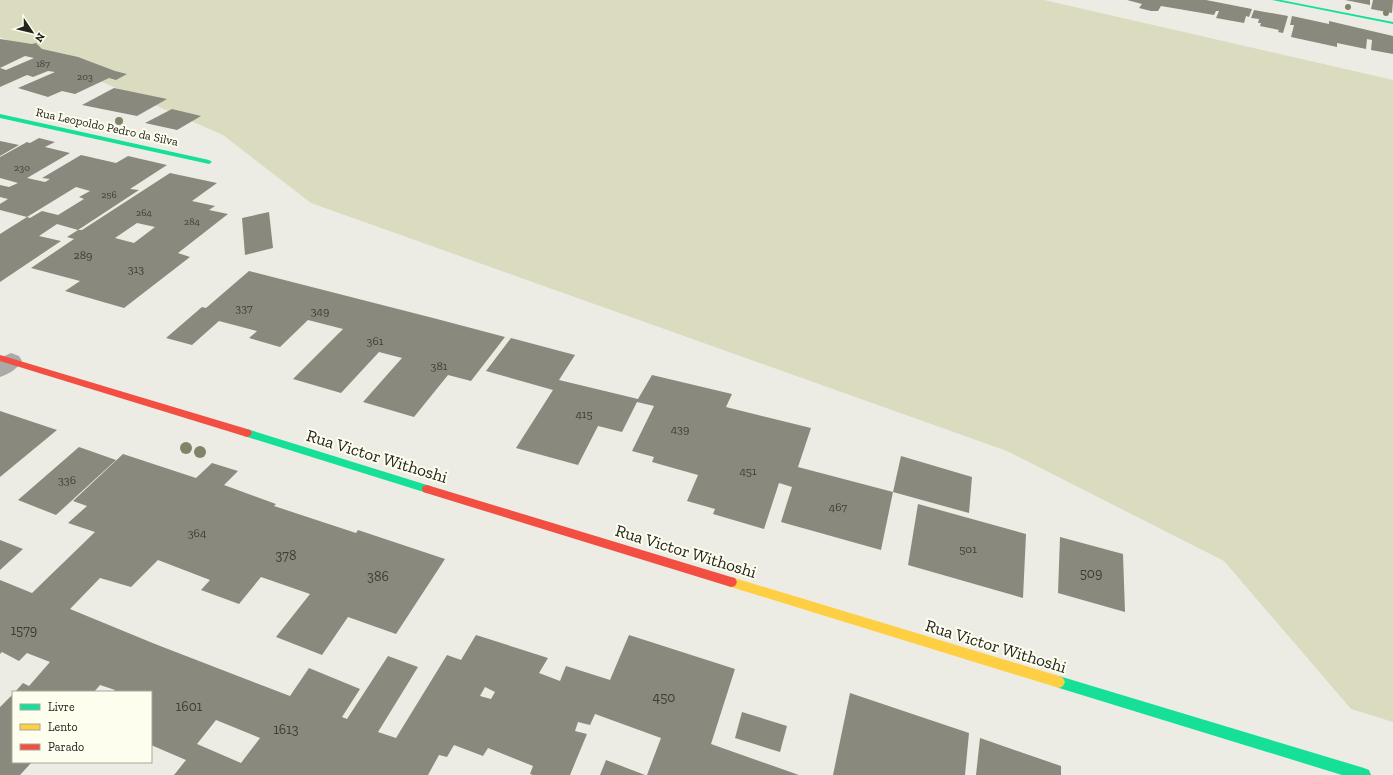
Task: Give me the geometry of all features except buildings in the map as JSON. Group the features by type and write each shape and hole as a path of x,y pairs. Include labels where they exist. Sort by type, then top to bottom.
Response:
{"street":[{"path":"1274,0 1393,23"},
{"name":"Rua Leopoldo Pedro da Silva","path":"0,116 209,162"},
{"name":"Rua Victor Withoshi","path":"4,363 1364,775"}],"green space":[{"path":"0,0 1044,0 1393,80 1393,722 1351,709 1224,561 1007,451 311,203 223,135 0,37"}],"traffic: fast":[{"path":"1274,0 1393,23"},
{"path":"0,116 209,162"},
{"path":"247,433 427,489"},
{"path":"1059,682 1364,775"}],"traffic: slow":[{"path":"731,582 1059,682"}],"traffic: jam":[{"path":"0,358 247,433"},
{"path":"427,489 731,582"}]}
